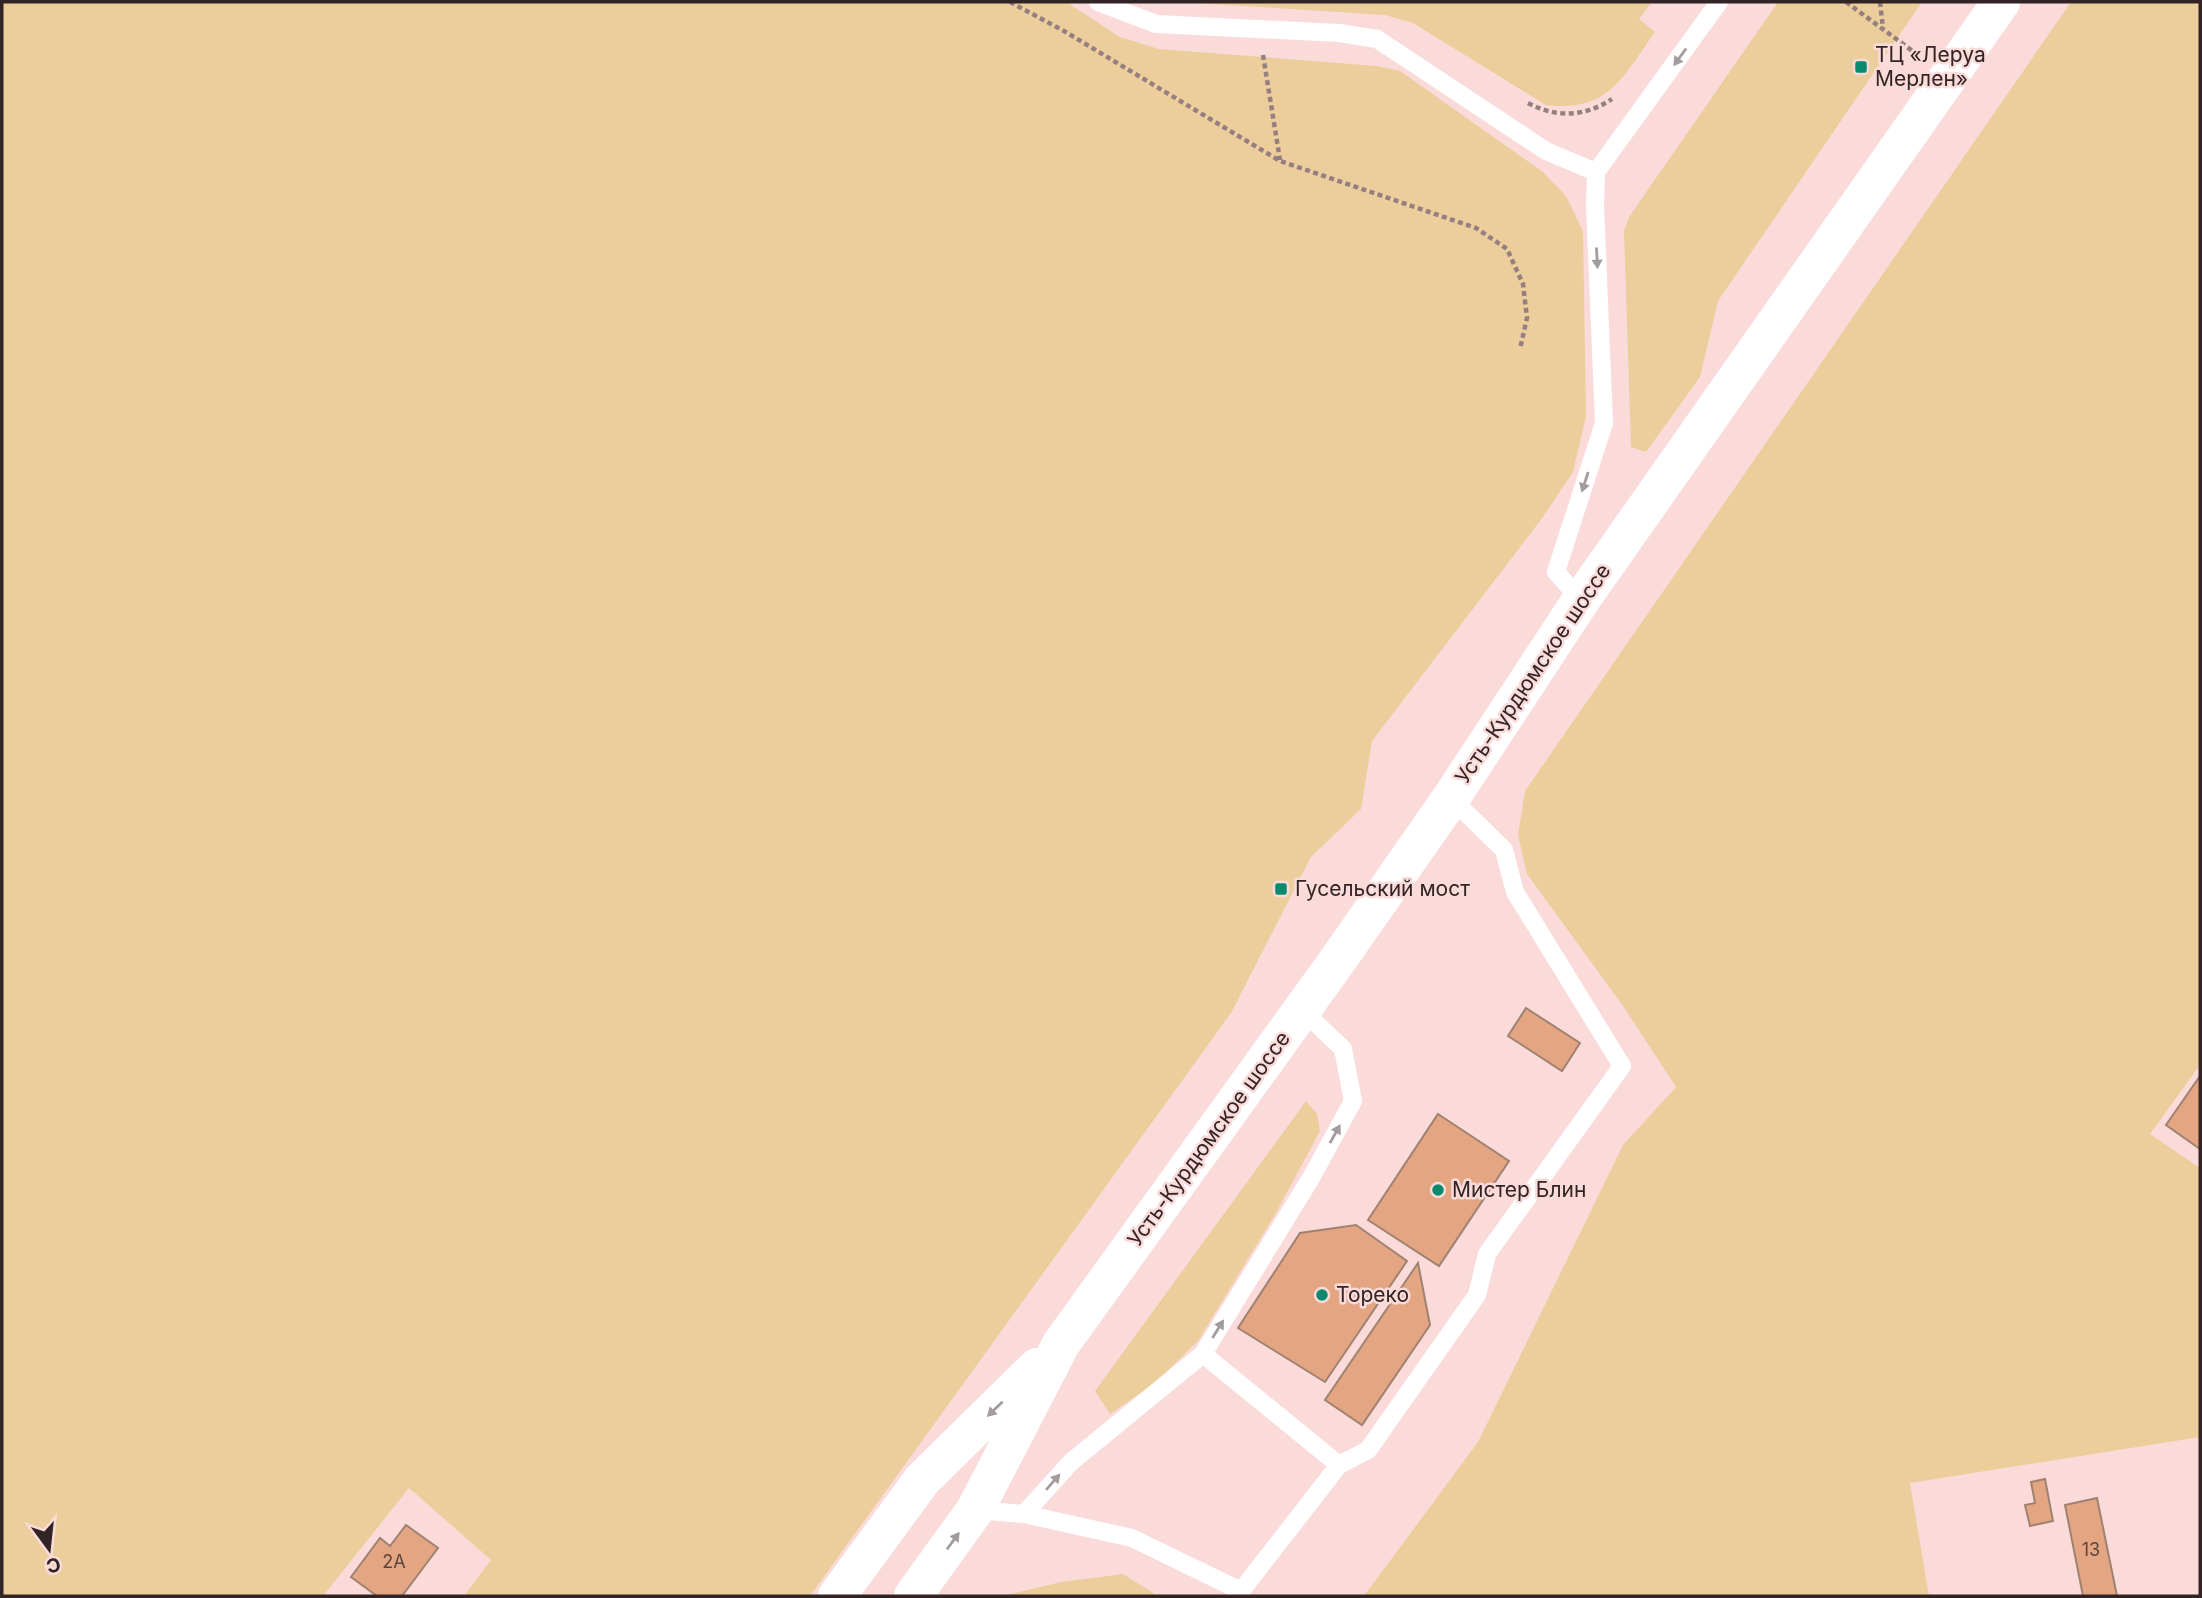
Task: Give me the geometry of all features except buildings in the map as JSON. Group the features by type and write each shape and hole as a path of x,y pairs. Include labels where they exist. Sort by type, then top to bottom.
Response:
{"main road":[{"name":"Усть-Курдюмское шоссе","path":"913,1596 975,1510 1061,1344 1451,798 1581,600 2001,2"},
{"name":"Усть-Курдюмское шоссе","path":"837,1596 922,1480 1061,1344"}],"lane":[{"path":"1098,2 1156,24 1339,33 1377,39 1546,151 1596,172"},
{"path":"1581,600 1556,572 1604,423 1596,172 1719,2"},
{"path":"975,1510 1024,1514 1132,1538 1241,1591 1339,1465 1368,1450 1477,1295 1487,1254 1622,1066 1515,892 1504,850 1451,798"},
{"path":"1024,1514 1071,1462 1203,1354 1311,1178 1353,1101 1343,1049 1302,1010"},
{"path":"1203,1354 1339,1465"}],"path":[{"path":"1010,2 1064,31 1280,161 1476,228 1507,249 1524,284 1527,317 1520,349"},
{"path":"1846,2 1950,78"},
{"path":"1880,2 1883,29"},
{"path":"1261,29 1265,82 1280,161"}],"shaded area":[{"path":"2,2 1066,2 1120,37 1159,49 1377,66 1400,71 1543,172 1566,196 1583,231 1586,416 1573,472 1543,517 1372,741 1361,809 1311,857 1231,1013 810,1596 464,1596 491,1560 409,1488 323,1596 2,1596"},
{"path":"1180,2 1652,2 1639,19 1655,32 1623,77 1599,97 1567,106 1546,105 1413,23 1385,15"},
{"path":"1778,2 1922,2 1718,301 1700,377 1646,452 1631,447 1624,231 1629,217"},
{"path":"2071,2 2200,2 2200,1065 2150,1134 2200,1168 2200,1437 1910,1483 1929,1596 1364,1596 1478,1442 1623,1145 1676,1087 1623,1006 1527,874 1518,835 1525,791"},
{"path":"1306,1101 1317,1114 1320,1131 1276,1213 1198,1341 1155,1383 1110,1414 1095,1391"},
{"path":"1123,1574 1158,1596 1003,1596 1061,1582"}],"place":[{"name":"ТЦ «Леруа Мерлен»","path":"1861,67"},
{"name":"Гусельский мост","path":"1281,889"},
{"name":"Мистер Блин","path":"1438,1190"},
{"name":"Тореко","path":"1322,1295"}]}
